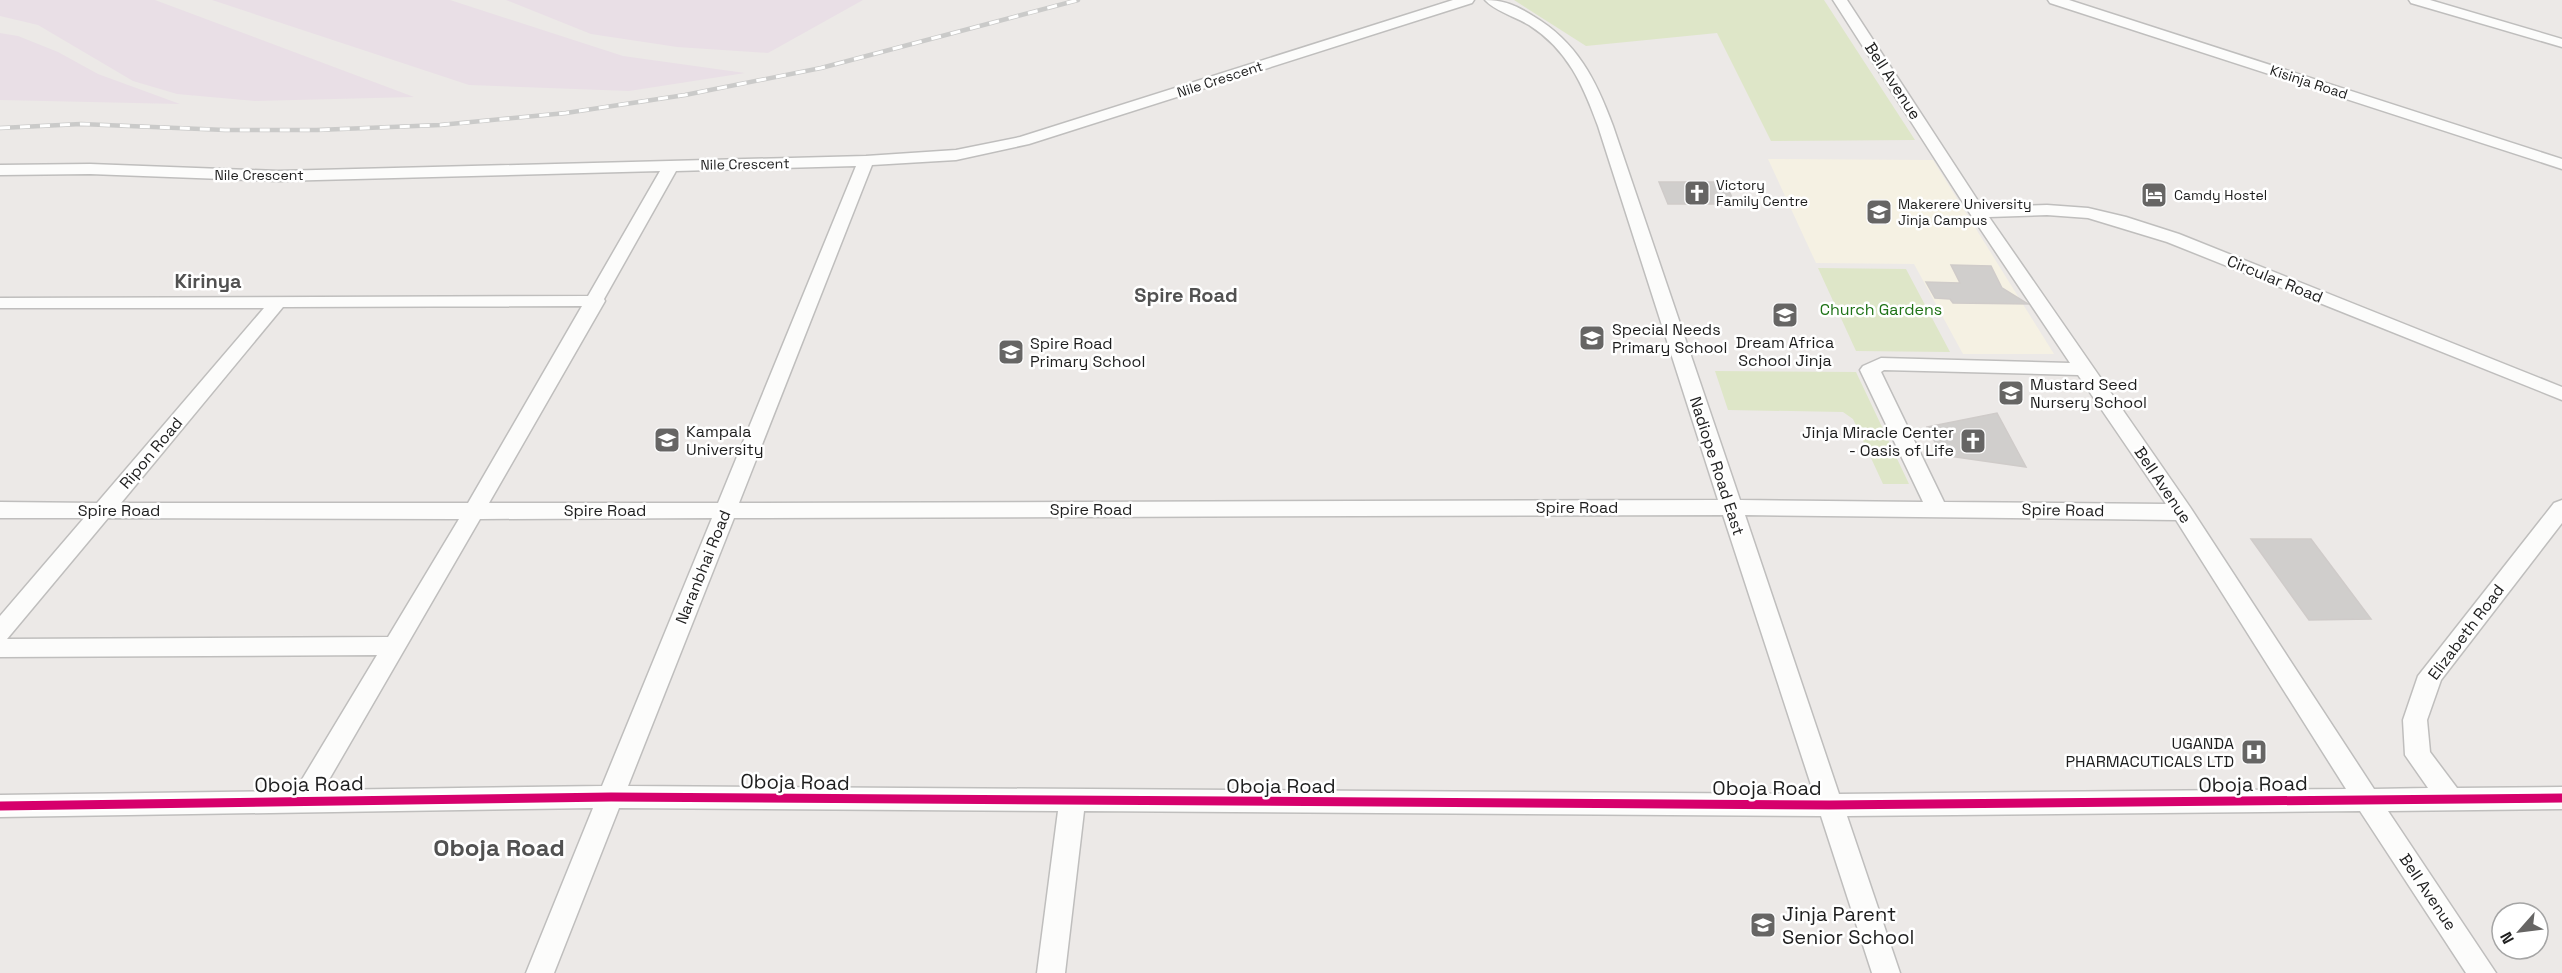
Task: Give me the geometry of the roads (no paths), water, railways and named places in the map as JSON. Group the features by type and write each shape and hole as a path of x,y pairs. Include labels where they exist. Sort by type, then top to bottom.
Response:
{"street":[{"name":"Nile Crescent","path":"0,170 90,169 278,176 866,161 956,155 1023,141 1467,0"},
{"name":"Nadiope Road East","path":"1492,0 1528,19 1558,40 1574,57 1588,81 1620,171 1828,805 1886,973"},
{"name":"Bell Avenue","path":"1840,0 1977,212 2181,512 2366,799 2482,973"},
{"name":"Kisinja Road","path":"2055,0 2562,164"},
{"path":"2416,0 2562,43"},
{"name":"Naranbhai Road","path":"540,973 866,161"},
{"path":"303,801 596,301 671,166"},
{"name":"Circular Road","path":"1977,212 2064,210 2121,221 2184,242 2562,394"},
{"name":"Ripon Road","path":"0,632 279,301"},
{"path":"0,303 596,301"},
{"path":"1936,507 1870,370 1881,364 2085,369"},
{"name":"Spire Road","path":"0,510 1936,507 2181,512"},
{"name":"Elizabeth Road","path":"2450,799 2418,755 2415,720 2430,676 2562,508"},
{"path":"0,648 394,646"},
{"name":"Oboja Road","path":"0,806 611,797 1072,802 1828,805 2562,798"},
{"path":"1051,973 1072,802"}],"railway":[{"path":"0,128 81,124 225,130 317,130 440,125 566,113 685,95 821,68 1078,0"}],"place":[{"name":"Victory Family Centre","path":"1697,193"},
{"name":"Camdy Hostel","path":"2154,195"},
{"name":"Makerere University Jinja Campus","path":"1879,212"},
{"name":"Dream Africa School Jinja","path":"1785,315"},
{"name":"Special Needs Primary School","path":"1592,338"},
{"name":"Spire Road Primary School","path":"1011,352"},
{"name":"Mustard Seed Nursery School","path":"2011,393"},
{"name":"Kampala University","path":"667,440"},
{"name":"Jinja Miracle Center - Oasis of Life","path":"1973,441"},
{"name":"UGANDA PHARMACUTICALS LTD","path":"2254,752"},
{"name":"Jinja Parent Senior School","path":"1763,925"}],"district":[{"name":"Kirinya","path":"208,281"},
{"name":"Spire Road","path":"1186,295"},
{"name":"Oboja Road","path":"499,847"}],"park label":[{"name":"Church Gardens","path":"1881,309"}]}
